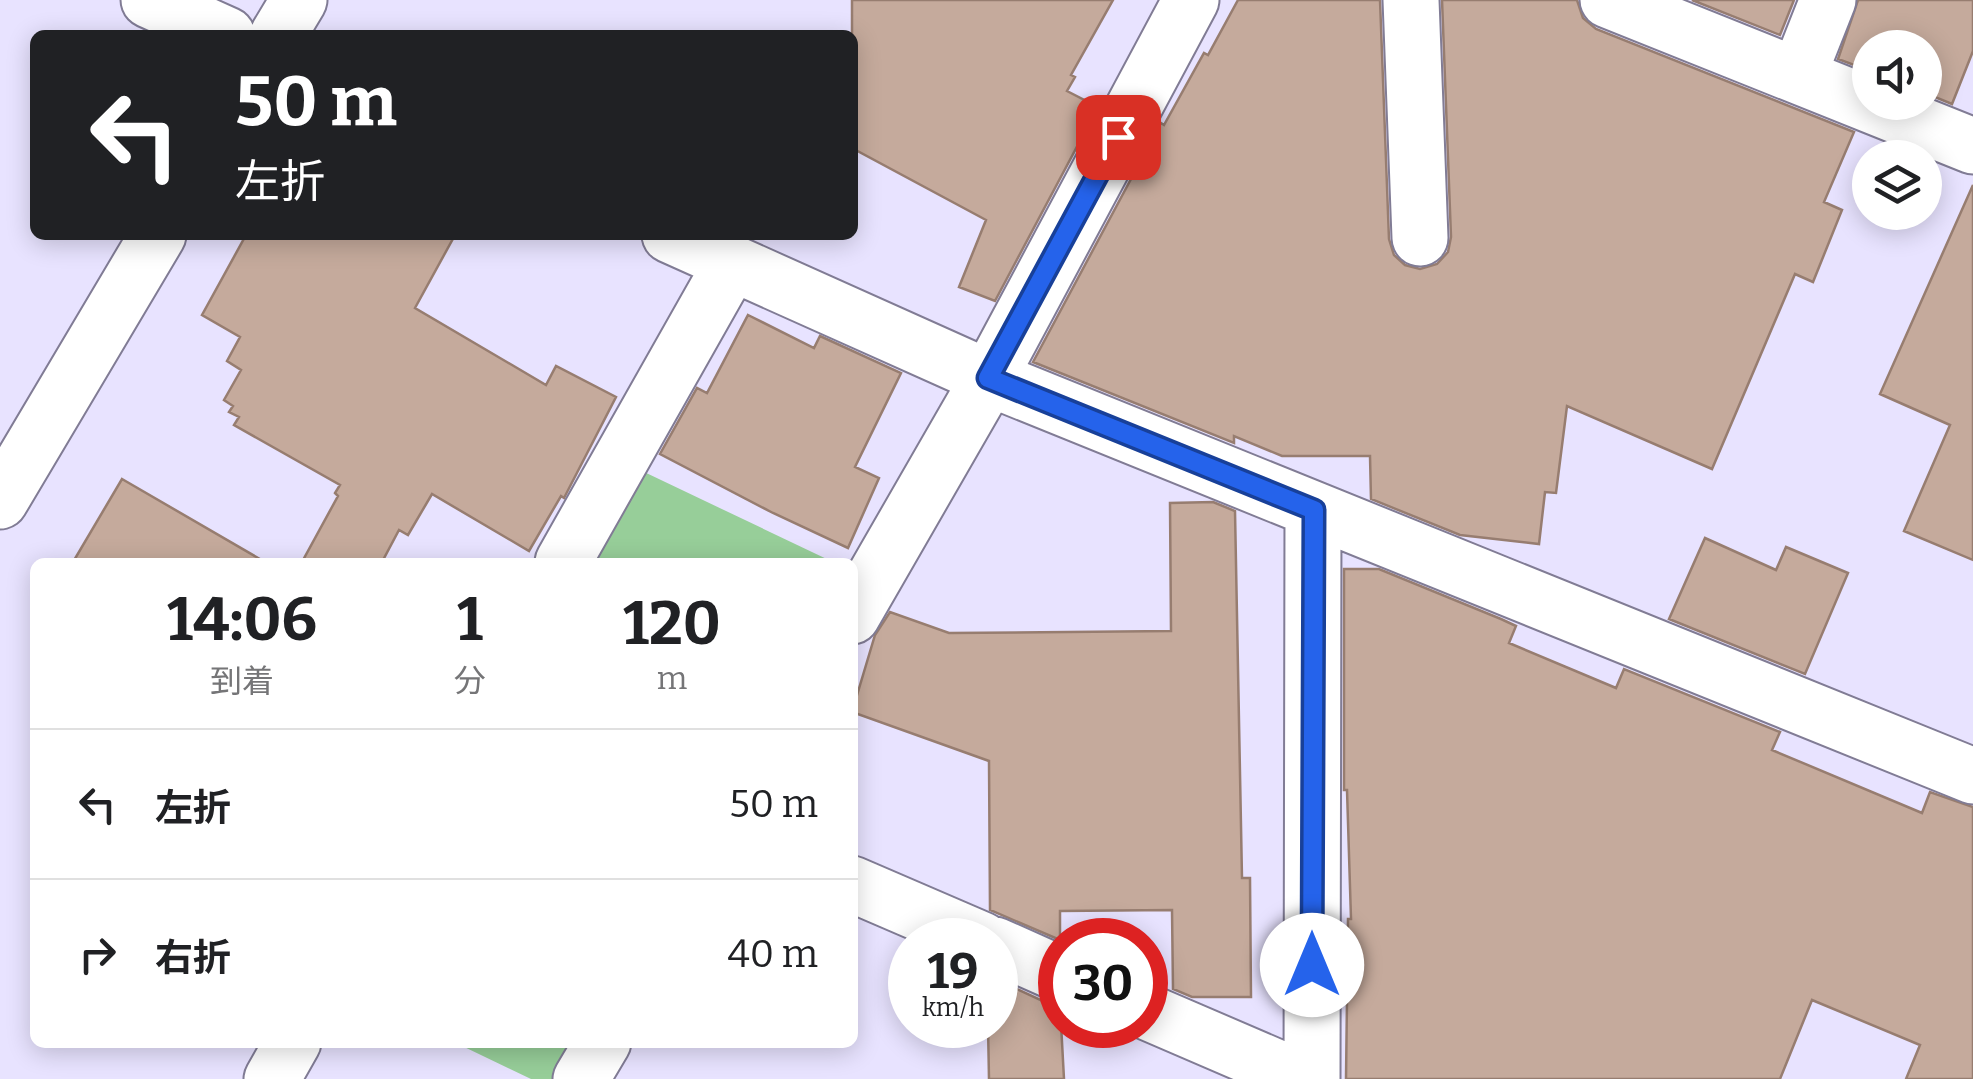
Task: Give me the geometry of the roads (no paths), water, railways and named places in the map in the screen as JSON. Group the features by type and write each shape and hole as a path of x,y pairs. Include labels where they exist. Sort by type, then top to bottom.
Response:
{"street":[{"path":"149,0 215,30"},
{"path":"281,30 299,0"},
{"path":"858,606 988,378 1191,0"},
{"path":"1411,0 1420,238"},
{"path":"1608,0 1972,144"},
{"path":"1798,76 1828,0"},
{"path":"5,482 155,240"},
{"path":"681,240 988,378 1973,776"},
{"path":"565,558 732,263"},
{"path":"1312,1079 1314,510"},
{"path":"858,887 931,918"},
{"path":"1168,1020 1303,1079"},
{"path":"272,1079 290,1048"},
{"path":"581,1079 599,1048"}]}
